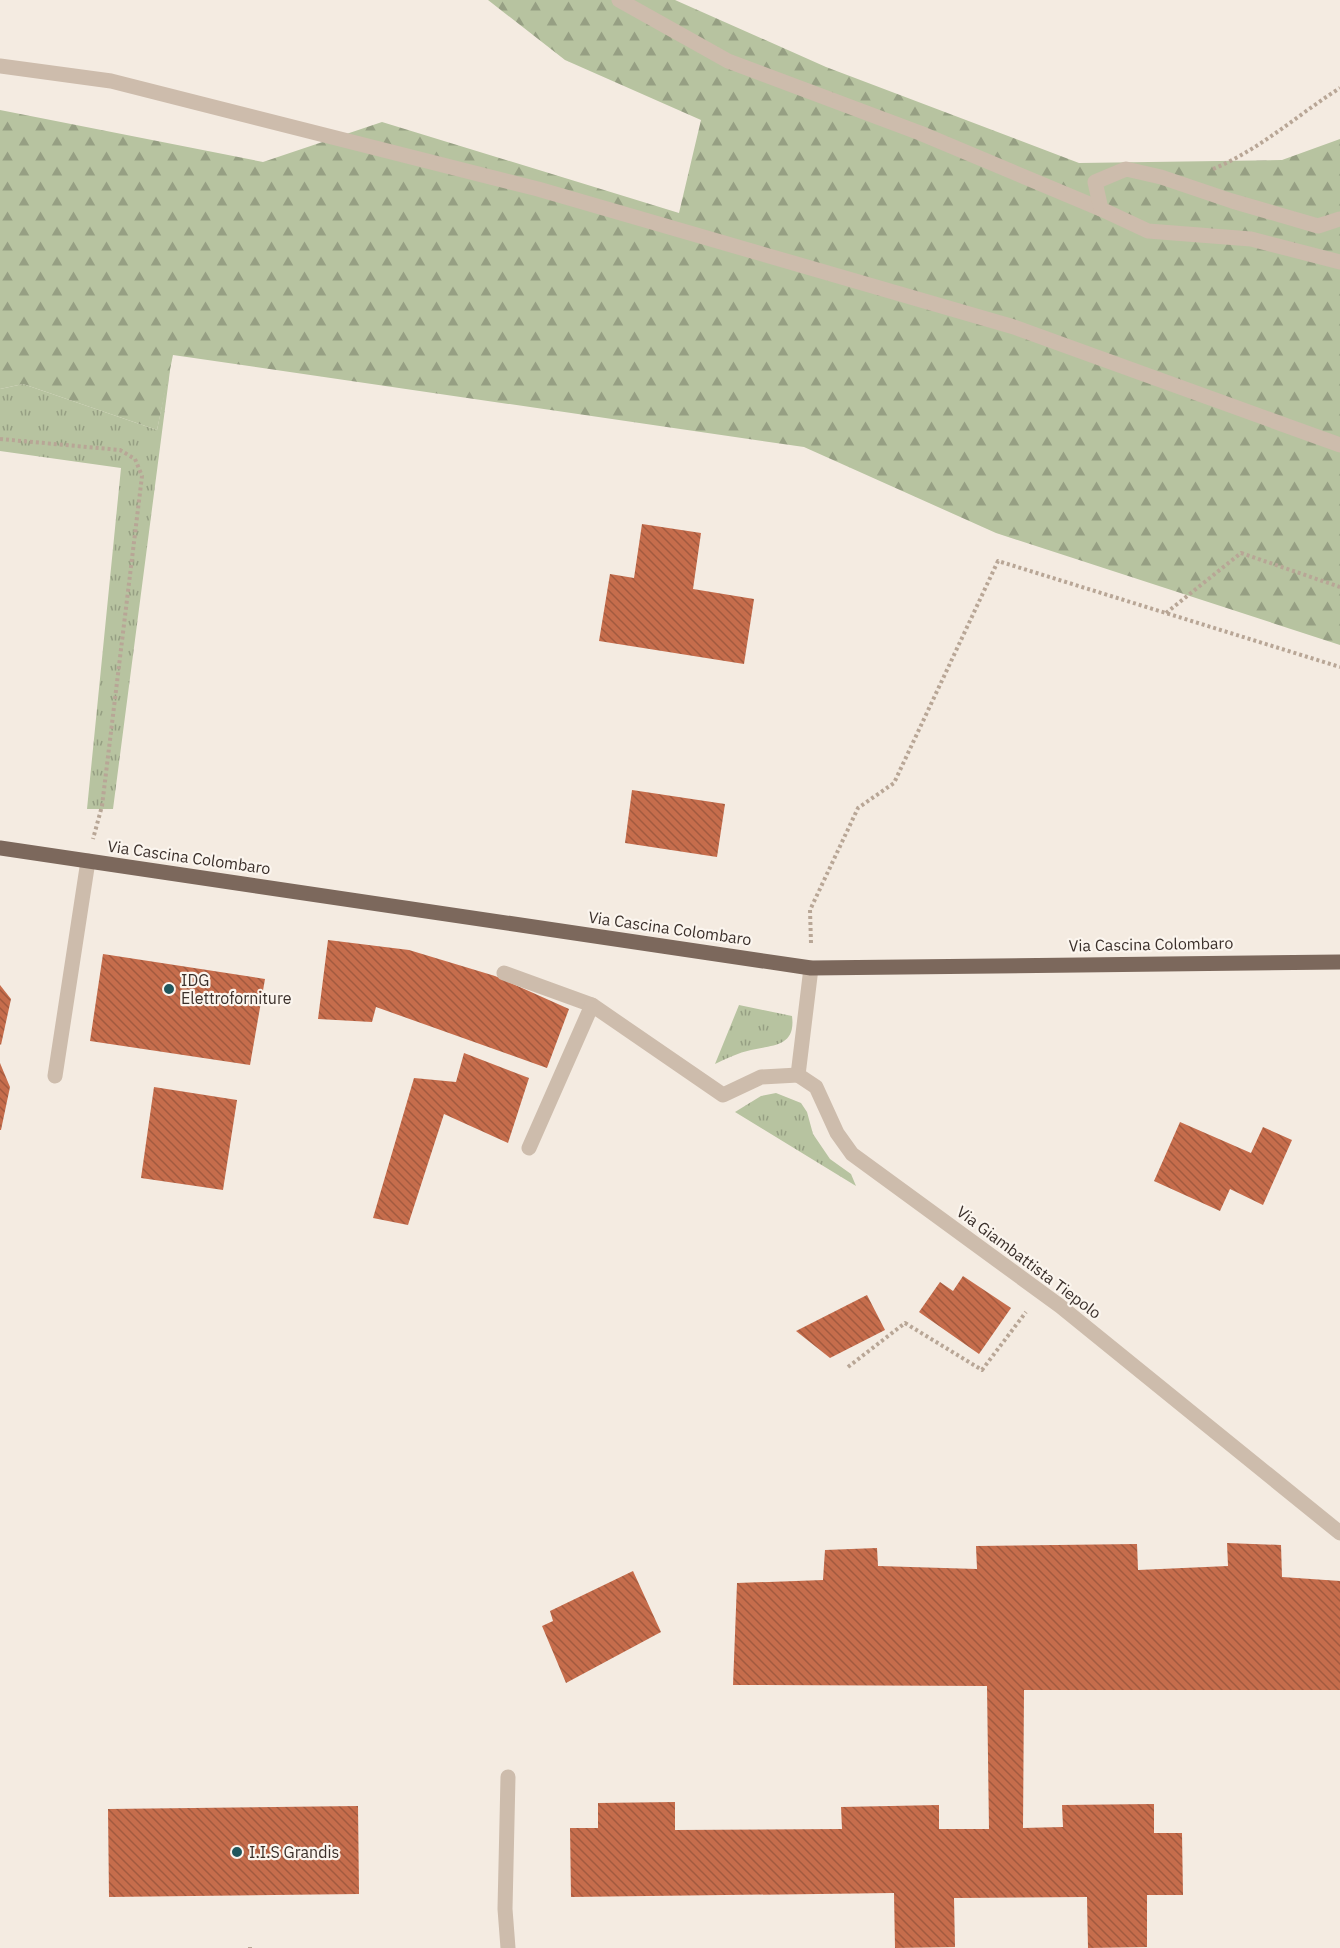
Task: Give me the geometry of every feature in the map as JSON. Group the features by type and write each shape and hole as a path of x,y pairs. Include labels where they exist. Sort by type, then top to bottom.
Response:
{"main road":[{"name":"Via Cascina Colombaro","path":"0,848 812,968 1340,962"}],"street":[{"path":"619,0 728,61 920,133 1101,208 1148,231 1251,239 1340,262"},
{"path":"0,66 111,81 538,189 1014,327 1340,445"},
{"path":"1101,208 1095,182 1126,169 1180,183 1318,226 1340,219"},
{"path":"55,1076 88,861"},
{"path":"504,973 592,1005 723,1095 761,1077 798,1074 812,968"},
{"path":"529,1148 592,1005"},
{"name":"Via Giambattista Tiepolo","path":"798,1074 816,1087 837,1133 852,1154 1041,1292 1340,1533"},
{"path":"507,1777 505,1909 508,1948"}],"path":[{"path":"1180,183 1224,165 1266,142 1304,110 1340,88"},
{"path":"0,439 120,450 135,459 142,476 102,806 88,861"},
{"path":"1166,613 1241,552 1340,587"},
{"path":"812,968 810,910 858,808 894,783 998,561 1340,667"},
{"path":"848,1366 905,1323 982,1370 1041,1292"}],"green space":[{"path":"488,0 675,0 826,67 1079,163 1282,160 1340,139 1340,645 996,533 804,447 173,355 157,430 23,384 0,389 0,110 263,162 382,122 679,213 701,120 565,60"},
{"path":"172,355 113,809 87,809 121,468 0,451 0,389 23,384 157,430"},
{"path":"739,1005 792,1016 790,1034 781,1043 751,1050 715,1064"},
{"path":"776,1093 801,1103 807,1112 813,1134 830,1159 851,1174 856,1186 735,1112 761,1096"}],"building":[{"path":"642,524 701,533 693,589 754,599 744,664 599,641 610,574 634,578"},
{"path":"632,790 725,804 717,857 625,843"},
{"path":"328,940 409,950 495,976 569,1009 547,1068 376,1007 372,1022 318,1019"},
{"path":"103,954 265,979 250,1065 90,1041"},
{"path":"0,985 11,999 1,1045 0,1044"},
{"path":"464,1053 529,1078 508,1143 444,1114 408,1225 373,1218 414,1078 456,1082"},
{"path":"0,1063 10,1087 1,1130 0,1130"},
{"path":"154,1087 237,1100 223,1190 141,1178"},
{"path":"1180,1122 1251,1153 1263,1127 1292,1140 1263,1205 1230,1189 1220,1211 1154,1181"},
{"path":"963,1276 1011,1308 979,1354 919,1312 940,1282 953,1291"},
{"path":"867,1295 885,1330 830,1358 796,1331"},
{"path":"1227,1543 1281,1545 1282,1577 1340,1581 1340,1690 1024,1690 1023,1828 1063,1827 1062,1805 1154,1804 1154,1833 1182,1833 1183,1895 1147,1895 1147,1947 1088,1948 1087,1897 954,1898 955,1947 895,1948 894,1893 571,1897 570,1828 598,1828 598,1803 675,1802 675,1830 842,1829 841,1807 939,1805 939,1829 989,1829 987,1686 733,1685 737,1583 823,1580 825,1550 877,1548 878,1566 977,1569 976,1546 1137,1544 1138,1570 1228,1566"},
{"path":"633,1571 661,1632 566,1683 542,1626 553,1621 550,1611"},
{"path":"358,1806 359,1894 109,1897 108,1809"}],"place":[{"name":"IDG Elettroforniture","path":"169,989"},
{"name":"I.I.S Grandis","path":"237,1852"}]}
